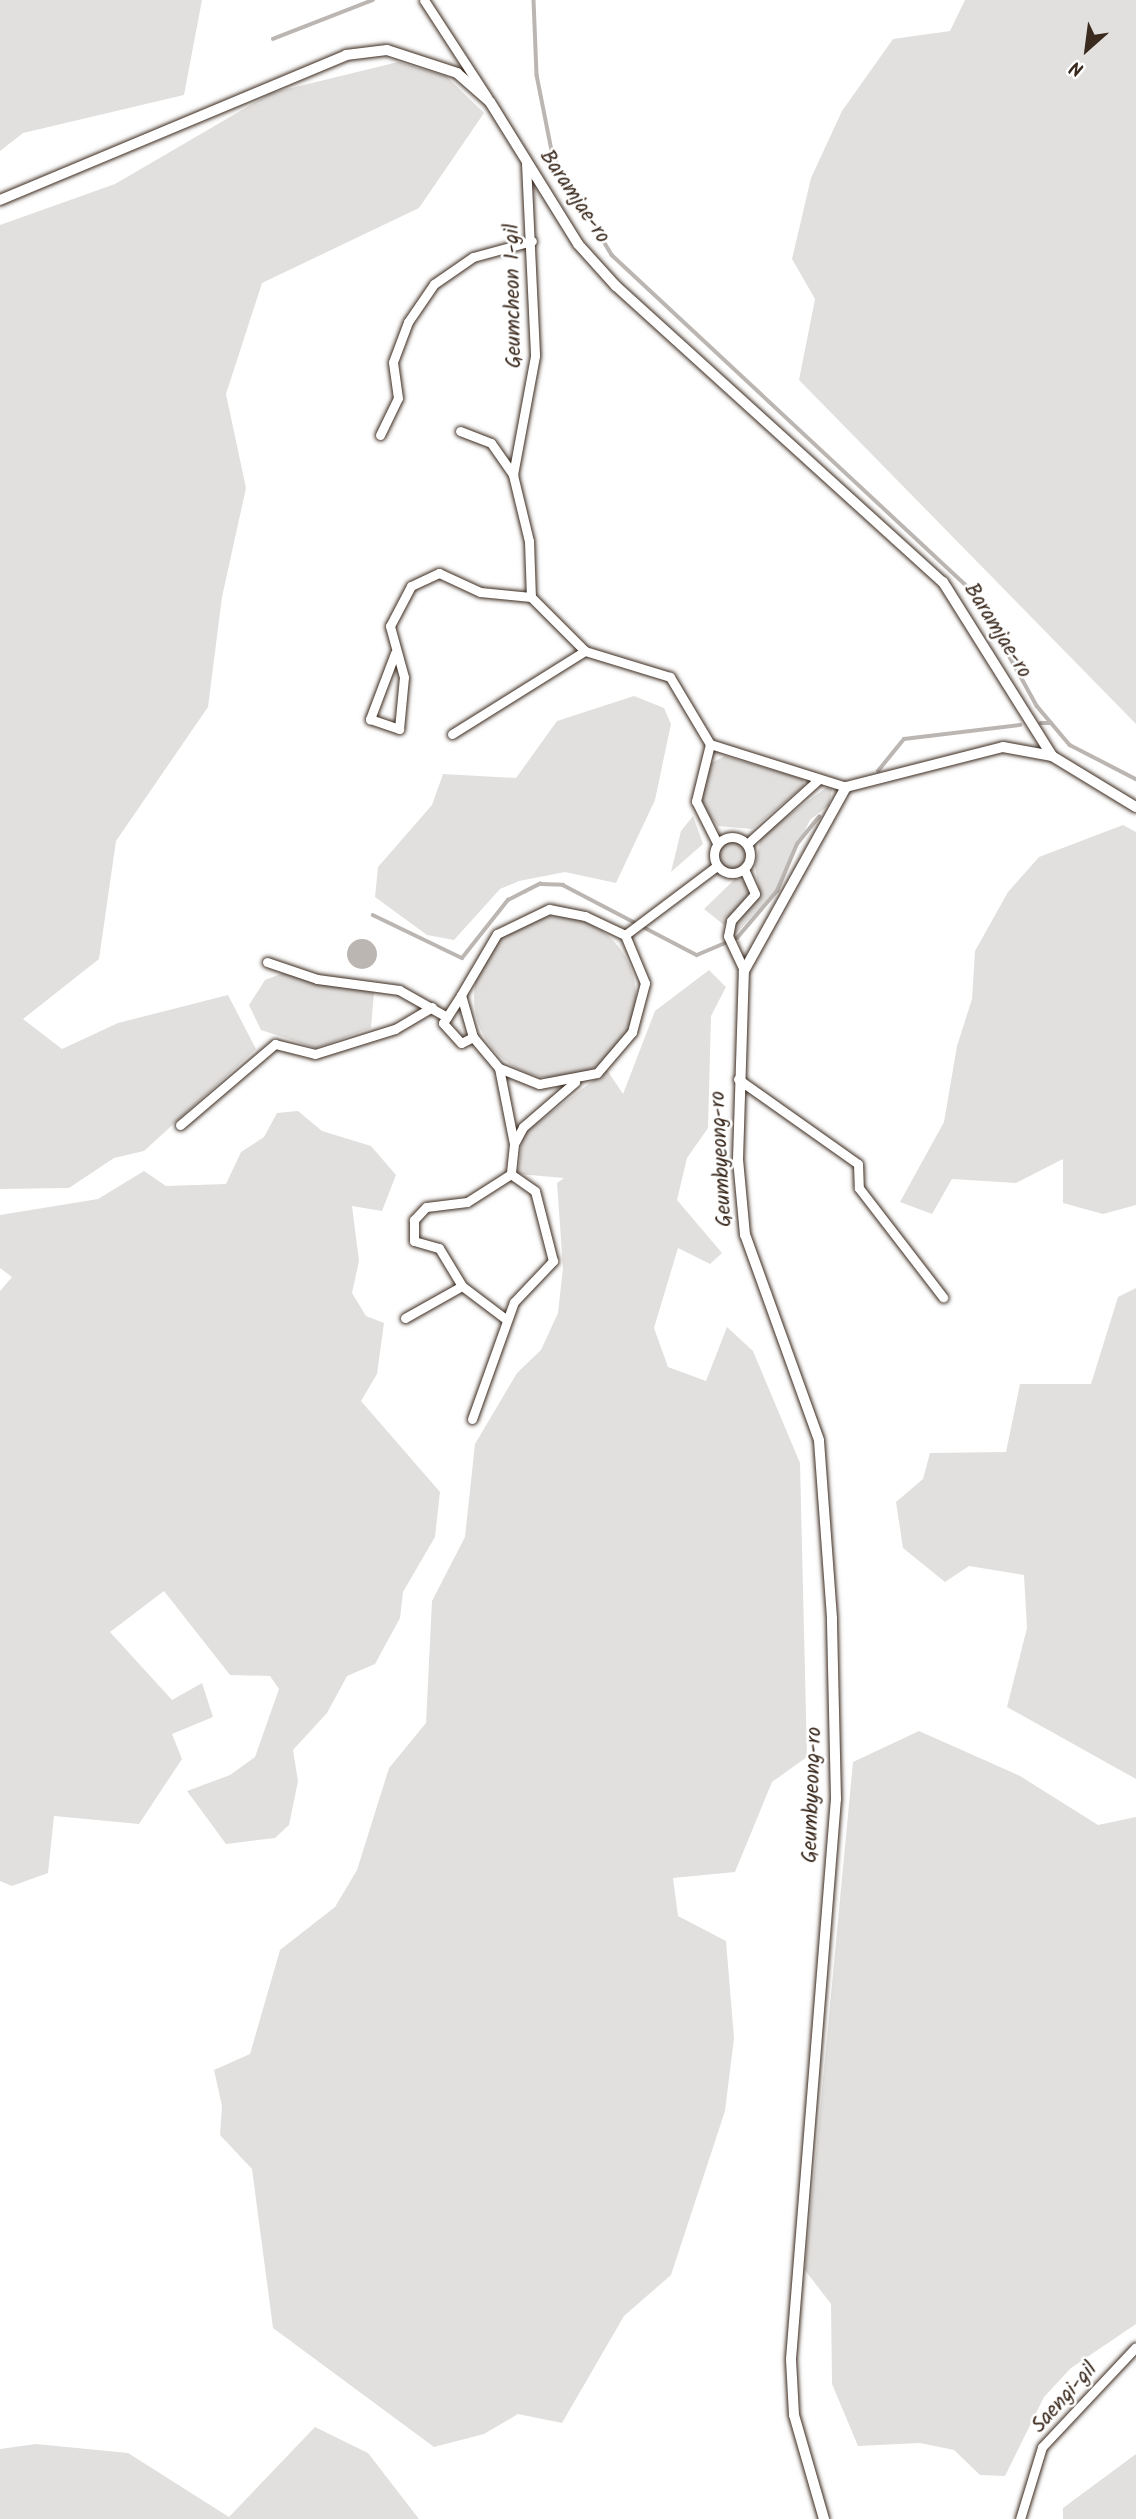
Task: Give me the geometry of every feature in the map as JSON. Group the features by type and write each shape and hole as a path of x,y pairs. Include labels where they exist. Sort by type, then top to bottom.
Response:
{"street":[{"path":"424,0 490,102"},
{"name":"Baramjae-ro","path":"0,200 346,55 387,50 435,63 490,102 578,244 616,286 943,582 1052,756"},
{"name":"Geumcheon 1-gil","path":"526,158 532,241 535,356 513,475 529,541 531,597"},
{"path":"380,435 398,398 393,362 408,322 435,284 473,257 532,241"},
{"path":"460,431 491,443 513,475"},
{"path":"395,653 370,719 399,729 405,690 395,653 393,612 429,573 480,592 531,597 585,651 670,677 710,744 846,787 859,786 985,748 1052,756 1136,807"},
{"path":"452,734 585,651"},
{"path":"710,744 696,802 717,843 717,866"},
{"path":"744,971 727,936 731,921 755,894 744,869 747,844 819,779"},
{"name":"Geumbyeong-ro","path":"824,2519 794,2415 791,2359 836,1799 832,1618 819,1440 745,1235 738,1079 744,971 846,787"},
{"path":"717,843 732,836 747,844"},
{"path":"717,866 733,874 744,869"},
{"path":"628,933 717,866"},
{"path":"473,1037 461,1043 447,1031 447,1017 497,934 532,913 566,911 628,933"},
{"path":"514,1144 523,1127 575,1082 618,1054 642,1013 645,983 628,933"},
{"path":"267,962 317,979 399,990 447,1017"},
{"path":"461,995 473,1037 499,1068 539,1084 575,1082"},
{"path":"180,1125 275,1044 315,1054 405,1025 432,1007"},
{"path":"499,1068 514,1144 511,1174"},
{"name":"Geumbyeong-ro","path":"738,1079 858,1164 859,1188 943,1297"},
{"path":"507,1320 462,1286 439,1248 414,1241 414,1220 426,1207 467,1202 511,1174"},
{"path":"472,1419 507,1320 520,1293 553,1261 536,1191 511,1174"},
{"path":"405,1318 462,1286"},
{"name":"Saengi-gil","path":"1020,2519 1042,2447 1136,2347"}],"shaded area":[{"path":"0,0 202,0 184,95 23,133 0,151"},
{"path":"965,0 1136,0 1136,724 799,380 815,299 792,259 811,178 842,111 893,39 950,31"},
{"path":"398,62 446,76 484,113 419,208 262,283 226,394 246,488 222,597 208,707 116,841 99,959 23,1019 62,1049 118,1023 228,995 256,1049 144,1151 114,1158 69,1188 0,1189 0,225 115,184 271,93"},
{"path":"634,696 664,708 671,724 655,800 616,883 565,872 519,881 500,889 454,940 427,935 375,897 378,867 432,805 443,774 516,778 557,721"},
{"path":"725,756 803,779 804,786 752,829 718,826 703,808 703,792 711,763"},
{"path":"827,787 832,789 829,805 810,820 776,891 734,936 731,928 760,894 755,867 761,836"},
{"path":"693,816 703,844 671,872 681,831"},
{"path":"1123,825 1136,832 1136,1205 1103,1214 1063,1203 1063,1159 1016,1183 952,1179 932,1214 900,1202 944,1122 957,1046 972,999 975,951 1008,892 1039,857"},
{"path":"731,841 741,845 745,855 741,865 731,869 721,865 717,855 721,845"},
{"path":"736,878 748,883 751,892 724,925 704,909"},
{"path":"555,916 586,922 612,940 630,966 636,997 630,1028 612,1054 586,1072 555,1078 524,1072 498,1054 480,1028 474,997 480,966 498,940 524,922"},
{"path":"362,939 373,943 377,954 373,965 362,969 351,965 347,954 351,943"},
{"path":"709,970 726,987 711,1016 708,1128 687,1158 677,1200 722,1253 710,1264 678,1248 654,1328 668,1367 706,1381 727,1327 753,1351 800,1463 807,1757 772,1782 735,1872 673,1878 678,1916 726,1941 734,2038 725,2111 671,2275 624,2316 562,2423 518,2414 484,2434 434,2447 273,2328 252,2169 220,2135 222,2106 214,2070 250,2054 280,1950 335,1907 357,1870 389,1768 426,1723 432,1601 465,1537 475,1444 517,1373 541,1350 558,1313 563,1268 557,1183 564,1178 518,1174 523,1134 607,1070 623,1094 655,1011"},
{"path":"283,973 374,992 371,1028 316,1048 261,1030 249,1005 265,980"},
{"path":"298,1111 322,1131 371,1146 396,1175 382,1211 352,1206 359,1261 352,1293 366,1316 384,1323 377,1374 361,1401 440,1492 435,1537 403,1592 400,1618 375,1664 347,1676 327,1713 293,1750 298,1781 289,1825 275,1838 226,1844 187,1791 230,1775 255,1757 279,1689 270,1676 230,1675 164,1591 110,1632 172,1700 202,1683 213,1717 172,1734 182,1759 139,1824 54,1816 48,1873 12,1886 0,1881 0,1291 12,1277 0,1268 0,1215 98,1199 144,1171 166,1186 226,1184 241,1152 264,1137 277,1113"},
{"path":"1136,1288 1136,1779 1007,1707 1027,1628 1024,1575 969,1566 945,1582 903,1548 896,1502 923,1479 930,1453 1006,1452 1020,1384 1091,1384 1118,1297"},
{"path":"919,1731 1020,1776 1098,1825 1136,1817 1136,2324 1071,2368 1044,2397 1005,2476 980,2475 954,2450 920,2443 858,2446 832,2384 831,2304 805,2270 853,1762"},
{"path":"315,2427 368,2453 419,2519 0,2519 0,2449 36,2444 128,2453 229,2517"},
{"path":"1136,2454 1136,2519 1063,2519 1063,2508"}],"waterway":[{"path":"273,39 373,0"},
{"path":"534,0 537,75 553,156 612,255 975,594 1037,706 1070,745 1136,779"},
{"path":"1041,723 1051,723"},
{"path":"878,771 904,739 1020,725"},
{"path":"373,915 462,958 508,900 540,884 563,885 697,955 737,938 777,891 797,844 819,817"}]}
